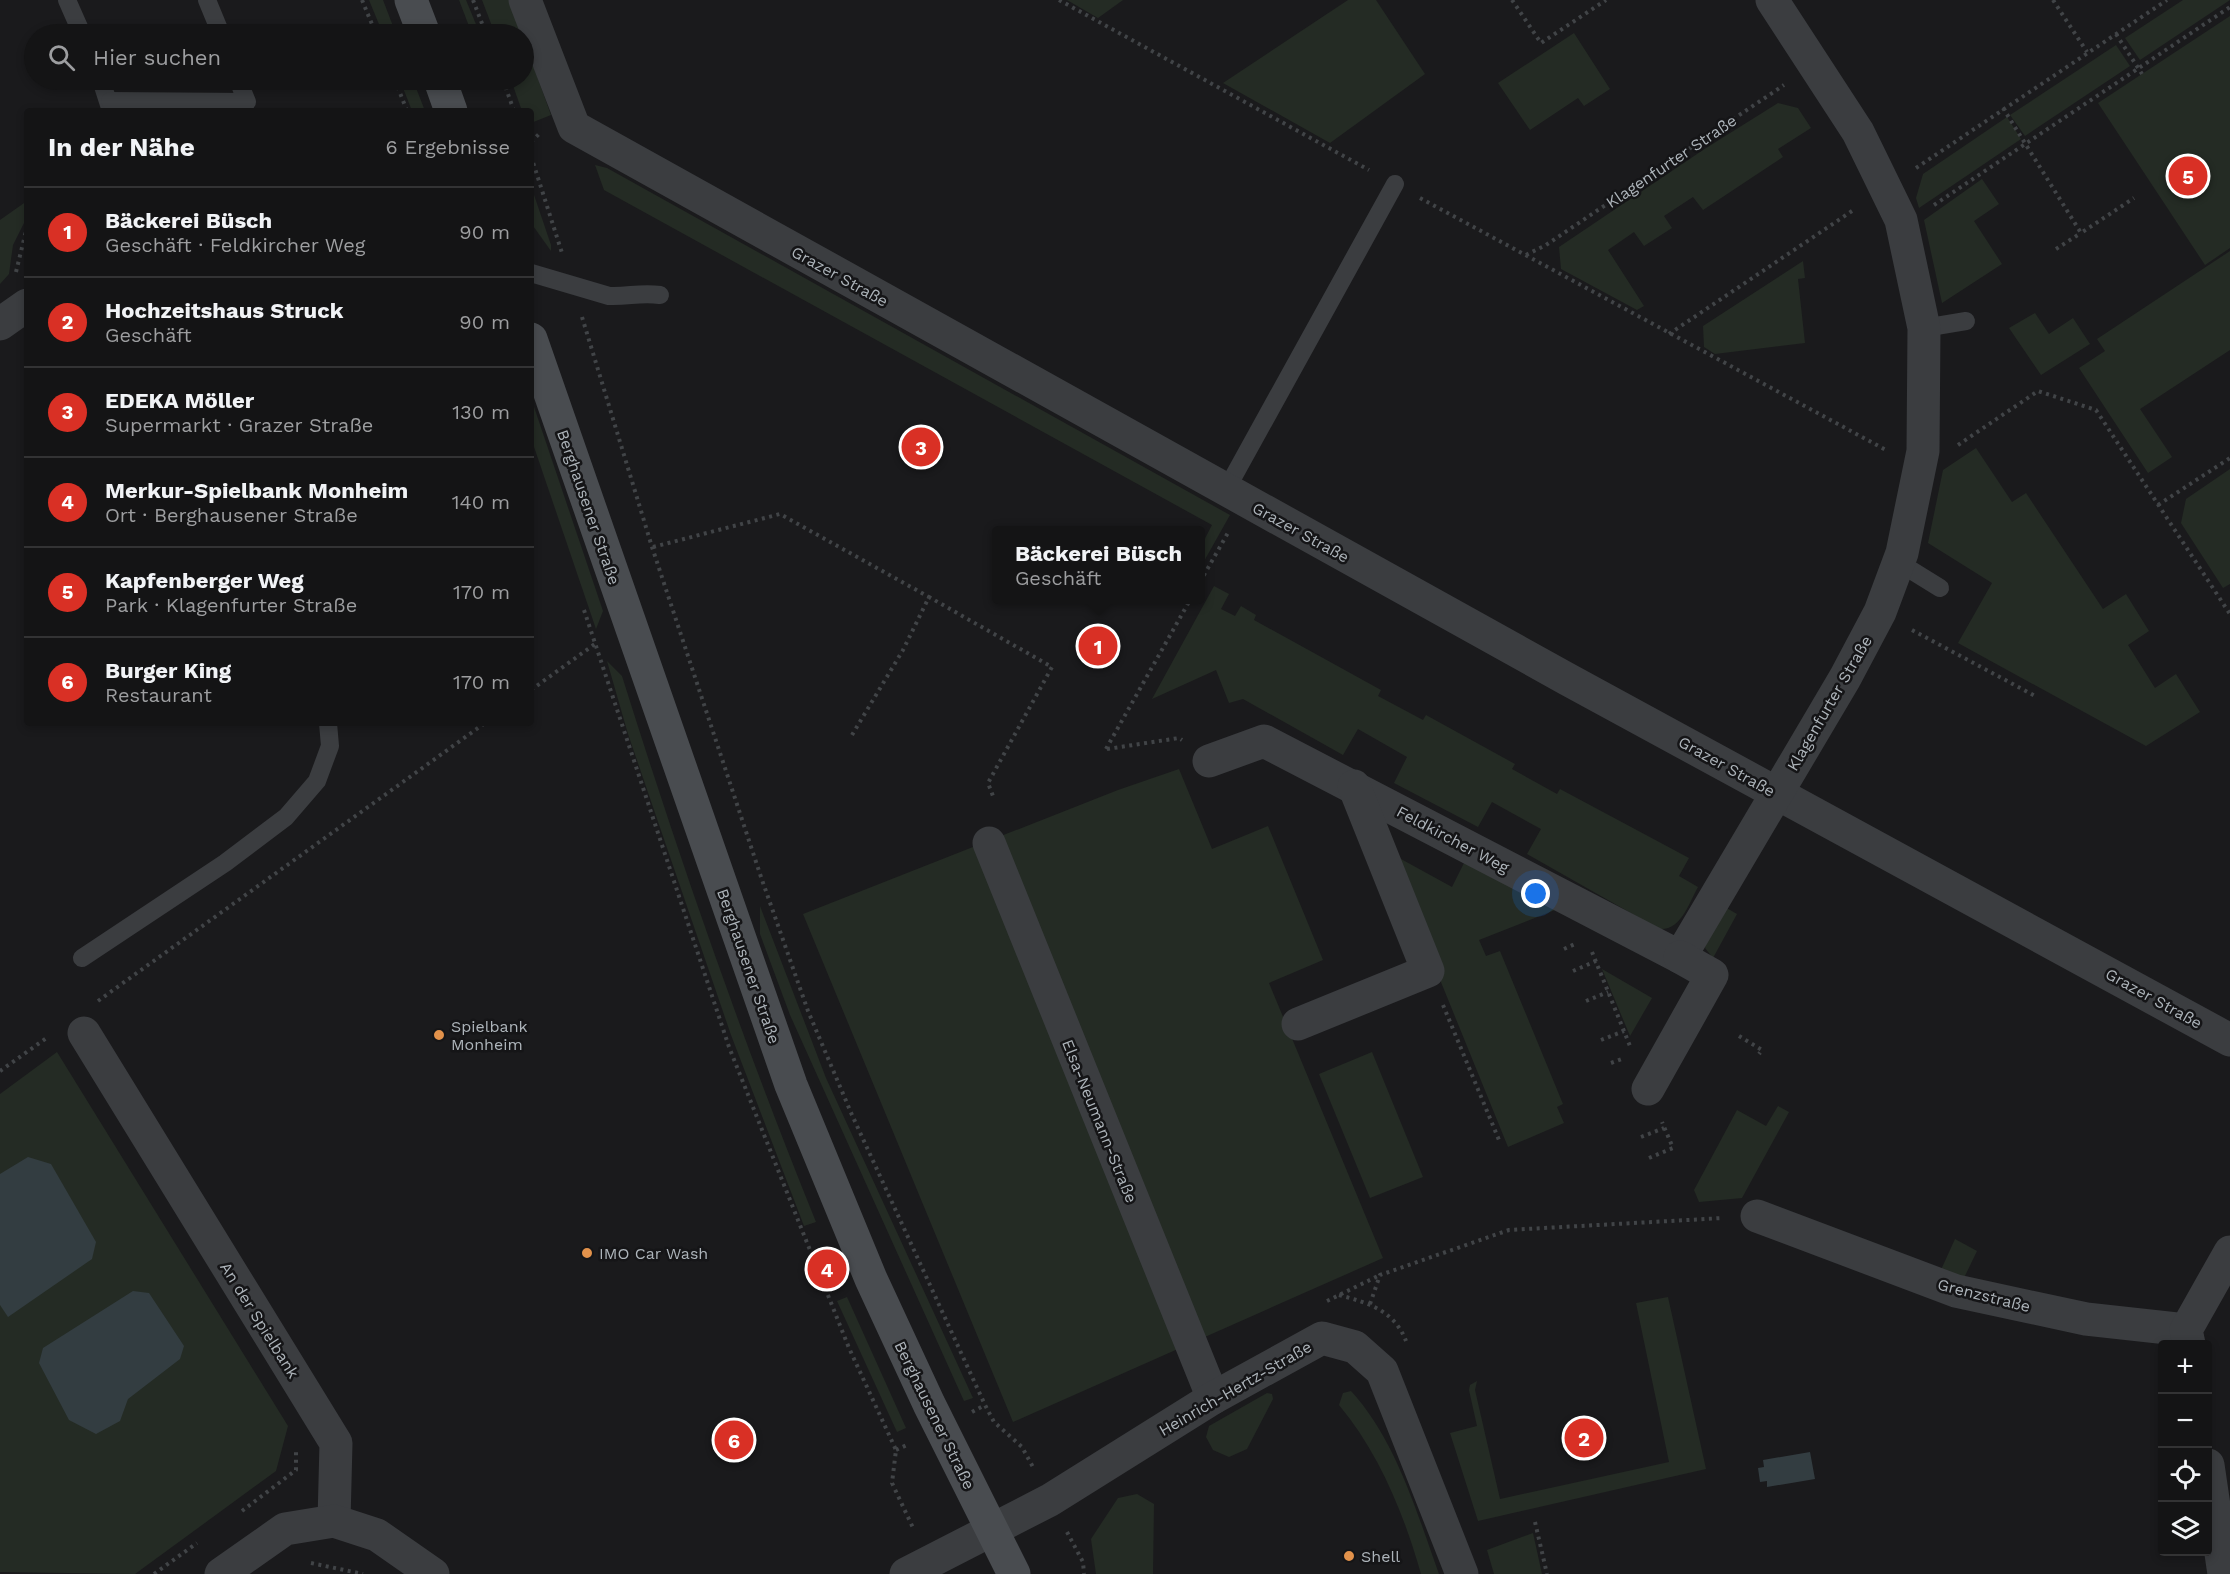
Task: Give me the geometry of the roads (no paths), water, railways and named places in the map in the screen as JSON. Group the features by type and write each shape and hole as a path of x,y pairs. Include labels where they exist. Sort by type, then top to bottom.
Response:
{"street":[{"path":"411,0 420,24"},
{"name":"Grazer Straße","path":"525,0 574,127 1235,496 2230,1040"},
{"name":"Klagenfurter Straße","path":"1772,0 1858,132 1901,220 1924,328 1920,459 1898,562 1880,612 1845,678 1777,793"},
{"path":"444,90 450,108"},
{"path":"0,324 19,293"},
{"name":"Berghausener Straße","path":"534,348 790,1085 871,1279 928,1404 1014,1574"},
{"name":"Feldkircher Weg","path":"1209,761 1263,741 1354,786 1712,975 1648,1089"},
{"name":"Feldkircher Weg","path":"1298,1024 1428,971 1354,786"},
{"path":"1680,957 1777,793"},
{"name":"Elsa-Neumann-Straße","path":"989,843 1213,1398"},
{"name":"An der Spielbank","path":"77,1023 336,1443 334,1521"},
{"name":"Grenzstraße","path":"1757,1216 1956,1291 2086,1319 2187,1337"},
{"path":"2187,1337 2230,1252"},
{"name":"Heinrich-Hertz-Straße","path":"993,1531 1070,1488 1213,1398 1322,1338 1355,1347 1382,1371 1462,1574"},
{"path":"2212,1492 2224,1574"},
{"path":"221,1574 285,1529 334,1521 377,1535 433,1574"},
{"path":"906,1574 993,1531"}],"lane":[{"path":"67,0 78,24"},
{"path":"207,0 217,24"},
{"path":"104,90 110,106 247,102 242,90"},
{"path":"1235,496 1395,184"},
{"path":"534,274 609,296 640,292 660,295"},
{"path":"1924,328 1966,321"},
{"path":"1898,562 1940,588"},
{"path":"82,958 225,863 286,817 316,781 330,746 328,726"}],"place":[{"name":"Kapfenberger Weg","path":"2188,176"},
{"name":"EDEKA Möller","path":"921,447"},
{"name":"Bäckerei Büsch","path":"1098,646"},
{"name":"Spielbank Monheim","path":"439,1035"},
{"name":"IMO Car Wash","path":"587,1253"},
{"name":"Merkur-Spielbank Monheim","path":"827,1269"},
{"name":"Hochzeitshaus Struck","path":"1584,1438"},
{"name":"Burger King","path":"734,1440"},
{"name":"Shell","path":"1349,1556"}]}
